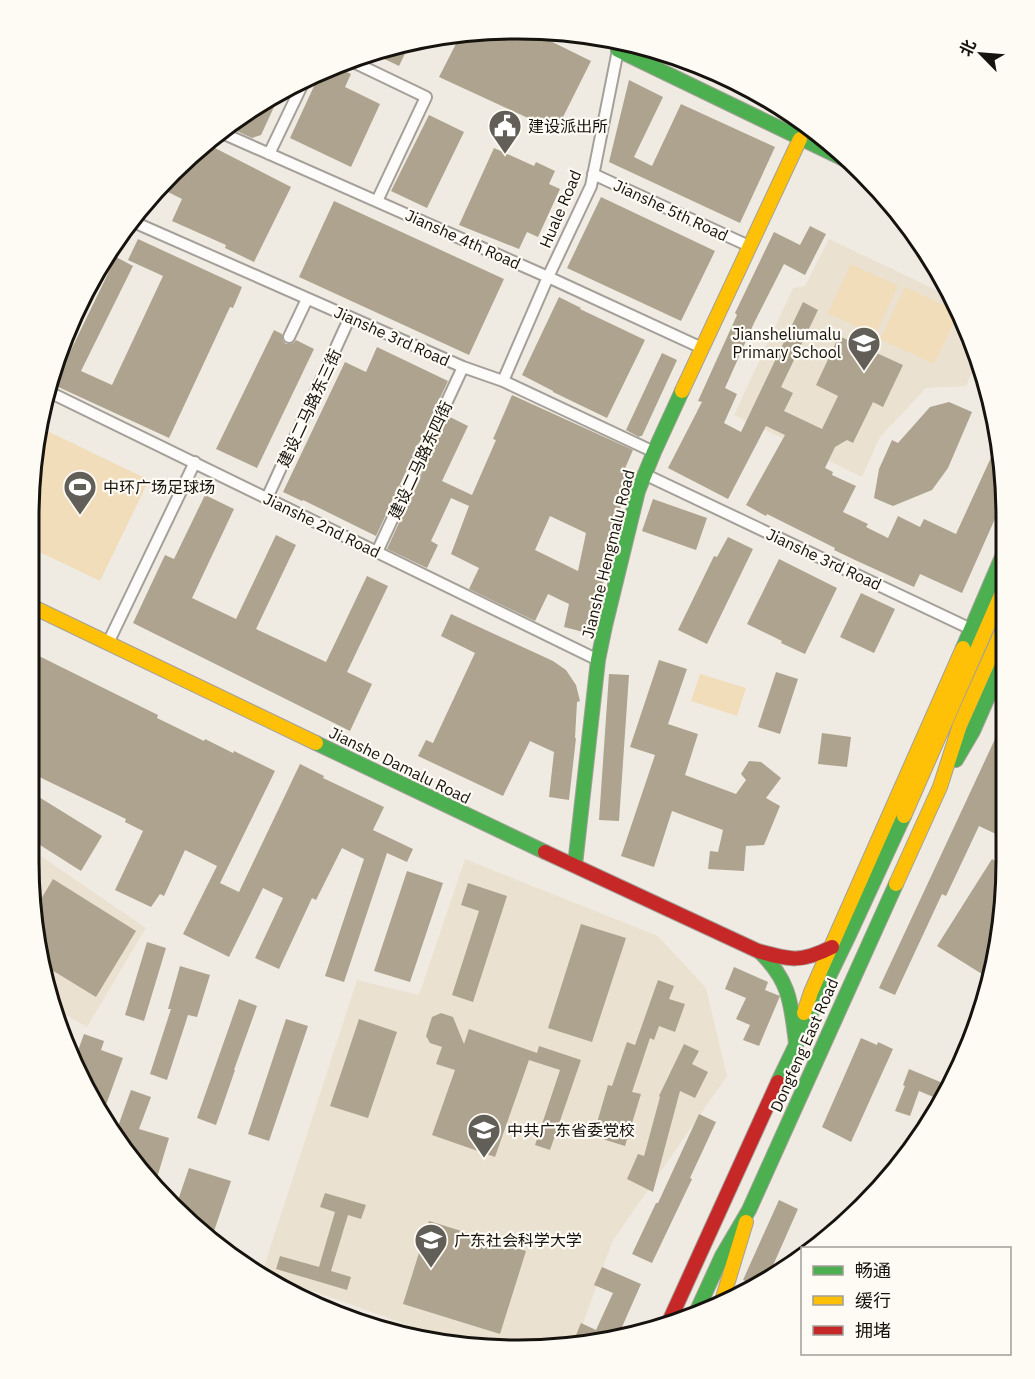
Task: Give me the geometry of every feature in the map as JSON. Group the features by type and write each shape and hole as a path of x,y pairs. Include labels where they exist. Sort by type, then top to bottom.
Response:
{"main road":[{"path":"638,54 823,150"},
{"name":"Jianshe Hengmalu Road","path":"575,865 598,660 629,527 644,474 800,139"},
{"name":"Dongfeng East Road","path":"796,1043 808,1001 996,571"},
{"name":"Dongfeng East Road","path":"672,1315 796,1043 888,850 996,607"},
{"name":"Jianshe Damalu Road","path":"39,610 376,773 758,951"},
{"name":"Dongfeng East Road","path":"940,787 960,725 996,644"},
{"name":"Dongfeng East Road","path":"700,1304 722,1256 749,1210 940,787 973,731 996,683"},
{"path":"758,951 795,959 806,959 832,947"},
{"path":"758,951 770,961 786,984 796,1043"},
{"path":"724,1293 749,1210"},
{"path":"714,1298 749,1210"}],"street":[{"name":"Huale Road","path":"503,381 591,186 619,50"},
{"path":"360,65 426,97 377,201"},
{"path":"269,154 299,92"},
{"name":"Jianshe 4th Road","path":"229,136 548,277 702,348"},
{"name":"Jianshe 5th Road","path":"593,174 749,246"},
{"name":"Jianshe 3rd Road","path":"139,225 463,367 503,381 654,452"},
{"path":"289,337 307,299"},
{"name":"建设二马路东三街","path":"267,498 350,317"},
{"name":"建设二马路东四街","path":"377,552 463,367"},
{"name":"Jianshe 2nd Road","path":"55,395 598,660"},
{"path":"108,643 195,462"},
{"name":"Jianshe 3rd Road","path":"644,474 971,629"}],"shaded area":[{"name":"Jiansheliumalu Primary School","path":"829,239 939,291 960,334 973,370 966,386 926,388 880,437 862,477 734,415 793,288 805,286"},
{"path":"851,264 898,286 875,335 828,313"},
{"path":"905,287 947,307 954,322 934,364 880,339"},
{"name":"中环广场足球场","path":"47,431 149,480 100,581 39,552 40,486"},
{"path":"700,674 746,688 737,716 691,701"},
{"path":"39,855 146,928 87,1027 66,1015 65,1018 48,955 40,893"},
{"name":"中共广东省委党校","path":"465,859 658,936 706,988 727,1076 612,1242 579,1336 518,1340 486,1339 425,1331 293,1284 264,1267 357,980 419,995"}],"building":[{"path":"486,40 548,40 591,61 556,131 439,77 456,43"},
{"path":"406,52 399,66 383,58"},
{"path":"345,71 351,74 345,87 380,104 351,167 290,138 315,84 334,75"},
{"path":"629,80 663,97 634,157 652,166 681,104 775,147 740,223 609,162"},
{"path":"275,105 261,135 252,138 236,131"},
{"path":"429,115 464,132 427,208 391,191"},
{"path":"214,148 291,187 254,262 225,248 226,245 172,221 182,199 167,192"},
{"path":"494,148 534,166 536,162 555,171 549,184 560,189 538,237 527,232 519,249 459,225"},
{"path":"601,197 715,251 681,321 567,268"},
{"path":"334,201 504,279 469,355 299,277"},
{"path":"810,226 826,234 805,275 784,264 725,388 737,394 724,423 741,432 803,302 818,310 781,387 793,393 784,411 822,429 838,396 816,385 839,336 903,365 883,407 873,402 853,443 847,440 835,447 825,468 833,472 832,475 856,486 843,512 868,524 866,527 888,538 898,516 920,527 924,519 956,534 992,455 996,517 962,593 920,574 914,587 834,550 835,548 746,505 785,435 766,426 728,499 668,468 702,402 698,401 737,315 735,313 774,232 800,245"},
{"path":"138,239 242,287 233,308 230,307 169,438 57,386 64,365 117,257 133,266 81,371 112,385 163,276 128,260"},
{"path":"559,297 645,340 607,418 522,375"},
{"path":"274,330 282,334 286,344 296,340 314,349 257,468 216,449"},
{"path":"377,347 448,381 376,536 283,492 345,362 366,372"},
{"path":"662,353 677,360 642,436 639,437 626,430"},
{"path":"512,395 633,450 623,473 630,475 606,559 609,560 591,634 564,627 569,604 548,594 535,621 469,589 479,568 451,554 469,506 451,498 431,541 438,545 427,568 387,549 448,416 468,426 442,481 472,495 496,440 493,439","holes":["550,516 586,533 578,571 535,550"]},
{"path":"949,402 972,412 948,468 932,490 893,506 874,498 879,469 892,440 898,443 930,407"},
{"path":"205,495 234,509 192,598 236,619 276,535 296,545 256,629 326,662 367,576 388,586 347,672 372,684 350,731 133,623 165,555 174,559"},
{"path":"653,499 707,518 696,550 642,531"},
{"path":"728,537 753,549 707,644 678,630 714,556 717,557"},
{"path":"779,559 837,588 805,654 747,624"},
{"path":"861,593 895,609 874,653 840,637"},
{"path":"451,614 553,661 566,670 576,685 580,701 577,702 576,738 569,800 549,797 554,752 530,741 503,796 418,756 426,740 433,743 475,653 441,636"},
{"path":"39,656 158,715 157,718 204,741 205,739 233,753 234,751 275,771 220,883 239,892 300,764 324,776 323,778 384,807 373,830 413,849 407,862 387,853 344,982 325,976 364,859 342,848 316,900 312,898 279,969 255,958 283,898 263,888 229,957 183,934 217,866 185,850 164,896 160,894 151,907 115,890 143,831 125,822 126,819 39,777"},
{"path":"659,660 687,669 668,724 698,734 685,775 736,794 746,780 741,774 749,761 761,762 781,778 766,798 780,806 764,845 746,846 744,871 708,869 710,851 718,852 723,830 672,811 654,867 621,856 655,755 630,747"},
{"path":"776,672 798,679 780,734 758,727"},
{"path":"609,674 629,675 619,821 599,820"},
{"path":"822,733 851,737 847,767 818,764"},
{"path":"996,737 996,834 979,826 946,896 942,894 895,995 879,988"},
{"path":"39,797 102,836 81,871 39,844"},
{"path":"992,859 996,861 992,924 982,974 937,946"},
{"path":"407,871 443,883 410,982 374,971"},
{"path":"53,879 136,931 96,997 51,970 41,900"},
{"path":"468,883 507,896 473,1002 452,995 479,911 461,905"},
{"path":"581,924 626,938 592,1042 548,1028"},
{"path":"147,942 166,948 144,1021 125,1015"},
{"path":"180,966 210,975 197,1017 188,1015 167,1080 150,1074 171,1009 168,1009"},
{"path":"734,967 768,982 765,990 780,996 759,1046 743,1040 750,1025 736,1019 746,998 725,989"},
{"path":"658,980 674,986 669,999 685,1004 675,1032 659,1026 654,1040 650,1038 632,1092 641,1094 625,1146 593,1136 608,1085 612,1086 627,1042 635,1045"},
{"path":"239,999 257,1006 216,1125 197,1118"},
{"path":"441,1013 453,1017 464,1044 469,1029 537,1053 539,1046 581,1060 550,1150 535,1145 560,1070 529,1060 495,1157 432,1135 455,1070 436,1064 442,1047 430,1043 426,1036 432,1017"},
{"path":"286,1019 308,1026 269,1141 248,1134"},
{"path":"359,1019 397,1032 368,1118 330,1106"},
{"path":"84,1034 104,1041 101,1050 123,1058 106,1105 88,1073 78,1051"},
{"path":"861,1038 893,1049 851,1142 822,1127"},
{"path":"684,1044 699,1051 692,1064 708,1072 695,1098 680,1091 653,1192 627,1179 638,1154 644,1156 659,1096"},
{"path":"909,1069 942,1083 934,1097 919,1091 910,1116 895,1111 905,1086 903,1085"},
{"path":"131,1090 151,1097 139,1129 169,1138 157,1176 138,1153 119,1125"},
{"path":"699,1114 716,1122 652,1263 632,1254"},
{"path":"189,1168 231,1181 214,1231 178,1199"},
{"path":"325,1193 366,1205 361,1219 348,1215 331,1271 351,1277 347,1290 276,1269 280,1256 319,1267 335,1212 320,1207"},
{"path":"779,1200 798,1209 773,1266 747,1282 743,1280"},
{"path":"429,1221 526,1251 500,1334 403,1304"},
{"path":"602,1267 641,1284 621,1329 575,1336 581,1323 596,1330 613,1293 594,1285"}],"traffic: fast":[{"path":"618,50 821,148"},
{"path":"575,865 598,660 605,626 638,491 682,391"},
{"path":"963,648 996,571"},
{"path":"956,760 973,731 996,679"},
{"path":"316,743 545,852"},
{"path":"778,1082 904,816"},
{"path":"700,1304 722,1256 749,1210 896,884"},
{"path":"760,952 778,973 787,993 796,1043"}],"traffic: slow":[{"path":"682,391 800,139"},
{"path":"904,816 996,607"},
{"path":"39,610 316,743"},
{"path":"896,884 940,787 960,725 996,644"},
{"path":"804,1013 811,992 963,648"},
{"path":"724,1293 746,1222"}],"traffic: jam":[{"path":"545,852 758,951 787,958 803,958 832,947"},
{"path":"672,1315 778,1082"}],"place":[{"name":"建设派出所","path":"505,155"},
{"name":"Jiansheliumalu Primary School","path":"864,372"},
{"name":"中环广场足球场","path":"80,516"},
{"name":"中共广东省委党校","path":"484,1159"},
{"name":"广东社会科学大学","path":"431,1269"}]}
